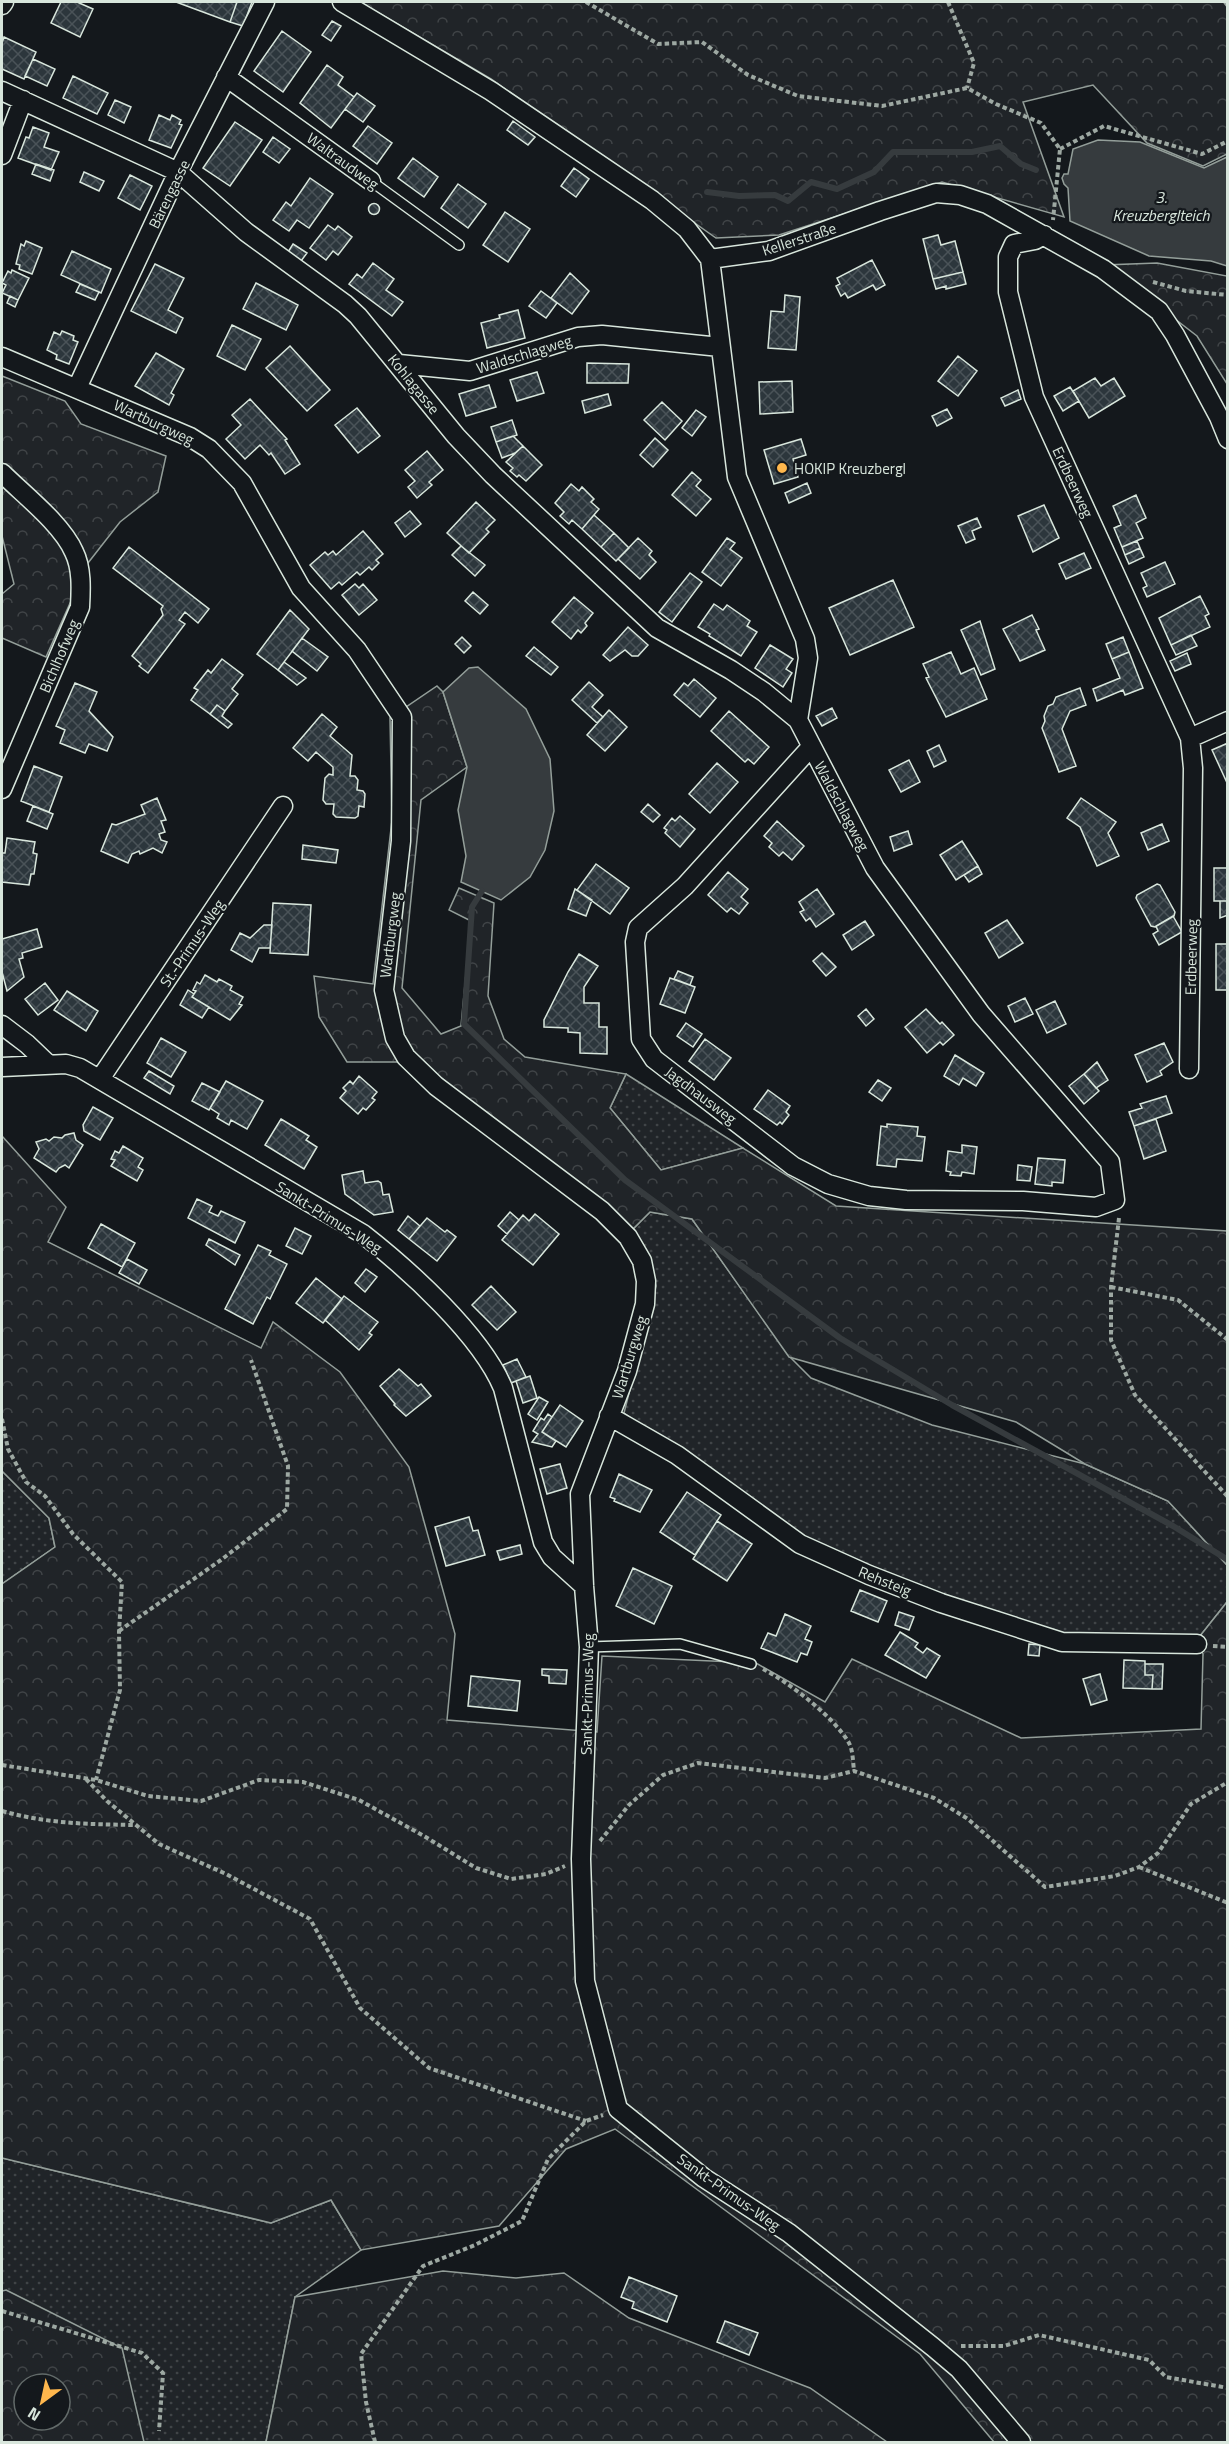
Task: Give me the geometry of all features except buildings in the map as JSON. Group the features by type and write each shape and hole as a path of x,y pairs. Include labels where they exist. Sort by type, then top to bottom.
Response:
{"street":[{"name":"Bärengasse","path":"77,388 178,172 265,2"},
{"path":"342,2 491,91 652,200 687,229 710,260 737,477 805,639 808,658 798,720"},
{"name":"Waltraudweg","path":"226,77 371,181"},
{"name":"Kohlagasse","path":"2,91 178,172 246,232 345,304 358,316 456,436 485,467 657,628 731,670 764,692 798,720"},
{"path":"2,155 23,100"},
{"name":"Kellerstraße","path":"710,260 769,251 936,192 960,195 987,204 1103,269 1159,311 1175,335 1219,417 1227,439"},
{"name":"Erdbeerweg","path":"1044,235 1035,240 1014,244 1008,257 1008,292 1034,397 1190,738 1194,768 1189,1069"},
{"name":"Waldschlagweg","path":"399,364 470,372 578,337 602,336 720,346"},
{"name":"Wartburgweg","path":"2,357 190,437 209,449 242,483 301,588 357,650 402,717 401,841 384,990 395,1038 406,1057 436,1086 602,1211 628,1237 642,1261 646,1281 645,1304 627,1371 580,1494 584,1586"},
{"name":"Bichlhofweg","path":"2,473 58,528 74,552 81,582 80,607 2,789"},
{"name":"Waldschlagweg","path":"798,720 875,868 981,1014 1110,1162 1115,1200"},
{"path":"1190,738 1227,721"},
{"name":"Jagdhausweg","path":"811,747 685,886 638,928 635,942 641,1039 654,1059 793,1166 838,1187 869,1196 906,1200 1023,1201 1096,1207 1115,1200"},
{"name":"St.-Primus-Weg","path":"100,1079 283,806"},
{"path":"2,1025 48,1064"},
{"name":"Sankt-Primus-Weg","path":"2,1067 66,1064 100,1079 363,1234 392,1257 430,1293 496,1371 503,1388 543,1542 552,1557 584,1586 590,1647 581,1859 585,1981 618,2109 704,2178 789,2233 933,2347 959,2369 1021,2442"},
{"name":"Rehsteig","path":"609,1416 677,1455 800,1544 879,1579 941,1603 1062,1642 1197,1644"}],"lane":[{"name":"Waltraudweg","path":"371,181 459,245"},
{"path":"590,1647 680,1644 751,1664"}],"path":[{"path":"586,2 658,44 702,42 748,75 798,96 882,106 967,88 996,104 1041,123 1060,149 1054,218 1044,235"},
{"path":"948,2 974,63 967,88"},
{"path":"1225,2 1227,6"},
{"path":"1060,149 1104,126 1202,154 1227,141"},
{"path":"1186,291 1227,295"},
{"path":"1115,1200 1120,1221 1111,1287 1111,1340 1135,1395 1227,1497"},
{"path":"1111,1287 1178,1300 1227,1340"},
{"path":"119,1632 221,1560 287,1509 288,1466 251,1360"},
{"path":"2,1419 8,1449 26,1482 45,1496 73,1534 122,1582 119,1632 120,1690 96,1780"},
{"path":"751,1664 770,1673 833,1723 851,1745 854,1771"},
{"path":"2,1765 96,1780 148,1796 201,1801 259,1780 303,1782 358,1800 476,1868 511,1880 546,1874 581,1859 602,1840 629,1805 663,1775 698,1763 825,1778 854,1771 934,1798 968,1820 1004,1848 1045,1887 1115,1876 1139,1867 1158,1853 1191,1804 1227,1782"},
{"path":"86,1778 107,1801 159,1844 226,1874 310,1919 360,2008 429,2068 586,2121"},
{"path":"2,1811 34,1820 66,1824 136,1825"},
{"path":"1139,1867 1227,1903"},
{"path":"375,2442 366,2402 361,2354 423,2266 475,2245 522,2221 548,2159 586,2121 618,2109"},
{"path":"2,2311 142,2353 163,2373 159,2431"},
{"path":"933,2347 1004,2346 1039,2335 1149,2360 1166,2377 1227,2388"}],"green space":[{"path":"360,2 1227,2 1227,154 1203,166 1147,143 1093,85 1023,102 1064,217 942,182 779,235 716,238 491,79"},
{"path":"1157,263 1227,276 1227,384 1197,336 1105,265"},
{"path":"2,376 65,401 81,424 166,456 158,492 120,522 88,563 46,657 2,638 2,594 14,584 2,536"},
{"path":"437,686 443,692 467,767 421,800 402,988 441,1034 461,1026 471,921 449,910 459,888 494,903 488,996 504,1039 525,1057 626,1074 610,1108 661,1170 743,1148 836,1206 1227,1231 1227,1565 1168,1501 1085,1464 1016,1422 789,1357 692,1219 650,1212 632,1230 421,1062 347,1062 319,1017 314,976 373,984 392,820 390,718"},
{"path":"626,1074 743,1148 661,1170 610,1108"},
{"path":"2,1136 66,1207 48,1242 261,1348 273,1322 340,1372 409,1467 455,1634 447,1720 597,1732 602,1656 756,1663 825,1702 852,1659 1021,1738 1201,1729 1203,1654 1196,1641 1227,1602 1227,2442 994,2442 920,2354 615,2129 566,2149 499,2226 361,2250 331,2200 271,2223 2,2158 2,1584 55,1547 49,1518 2,1471"},
{"path":"650,1212 692,1219 789,1356 811,1378 932,1425 1085,1464 1168,1501 1227,1565 1227,1602 1196,1641 1056,1634 855,1564 805,1538 624,1413 656,1286 648,1254 632,1230"},
{"path":"2,1471 49,1518 55,1547 2,1584"},
{"path":"2,2158 271,2223 331,2200 361,2250 295,2297 266,2442 2,2442"},
{"path":"443,2271 516,2278 564,2273 629,2318 810,2388 887,2442 266,2442 295,2297"},
{"path":"6,2290 122,2348 144,2442 2,2442 2,2291"}],"water":[{"name":"3. Kreuzberglteich","path":"1098,140 1140,142 1204,168 1227,157 1227,266 1211,261 1149,256 1070,221 1068,188 1062,178 1064,174 1068,174 1073,149"},
{"path":"478,667 526,709 550,759 554,811 545,850 530,877 501,900 461,882 466,856 458,810 467,767 443,692 469,668"}],"waterway":[{"path":"707,192 739,196 775,195 788,201 811,182 837,189 874,172 893,152 972,152 1000,146 1021,164 1036,170"},
{"path":"482,891 472,907 464,1024 625,1180 840,1338 952,1405 1173,1526 1228,1560"}],"place":[{"name":"HOKIP Kreuzbergl","path":"782,468"}]}
